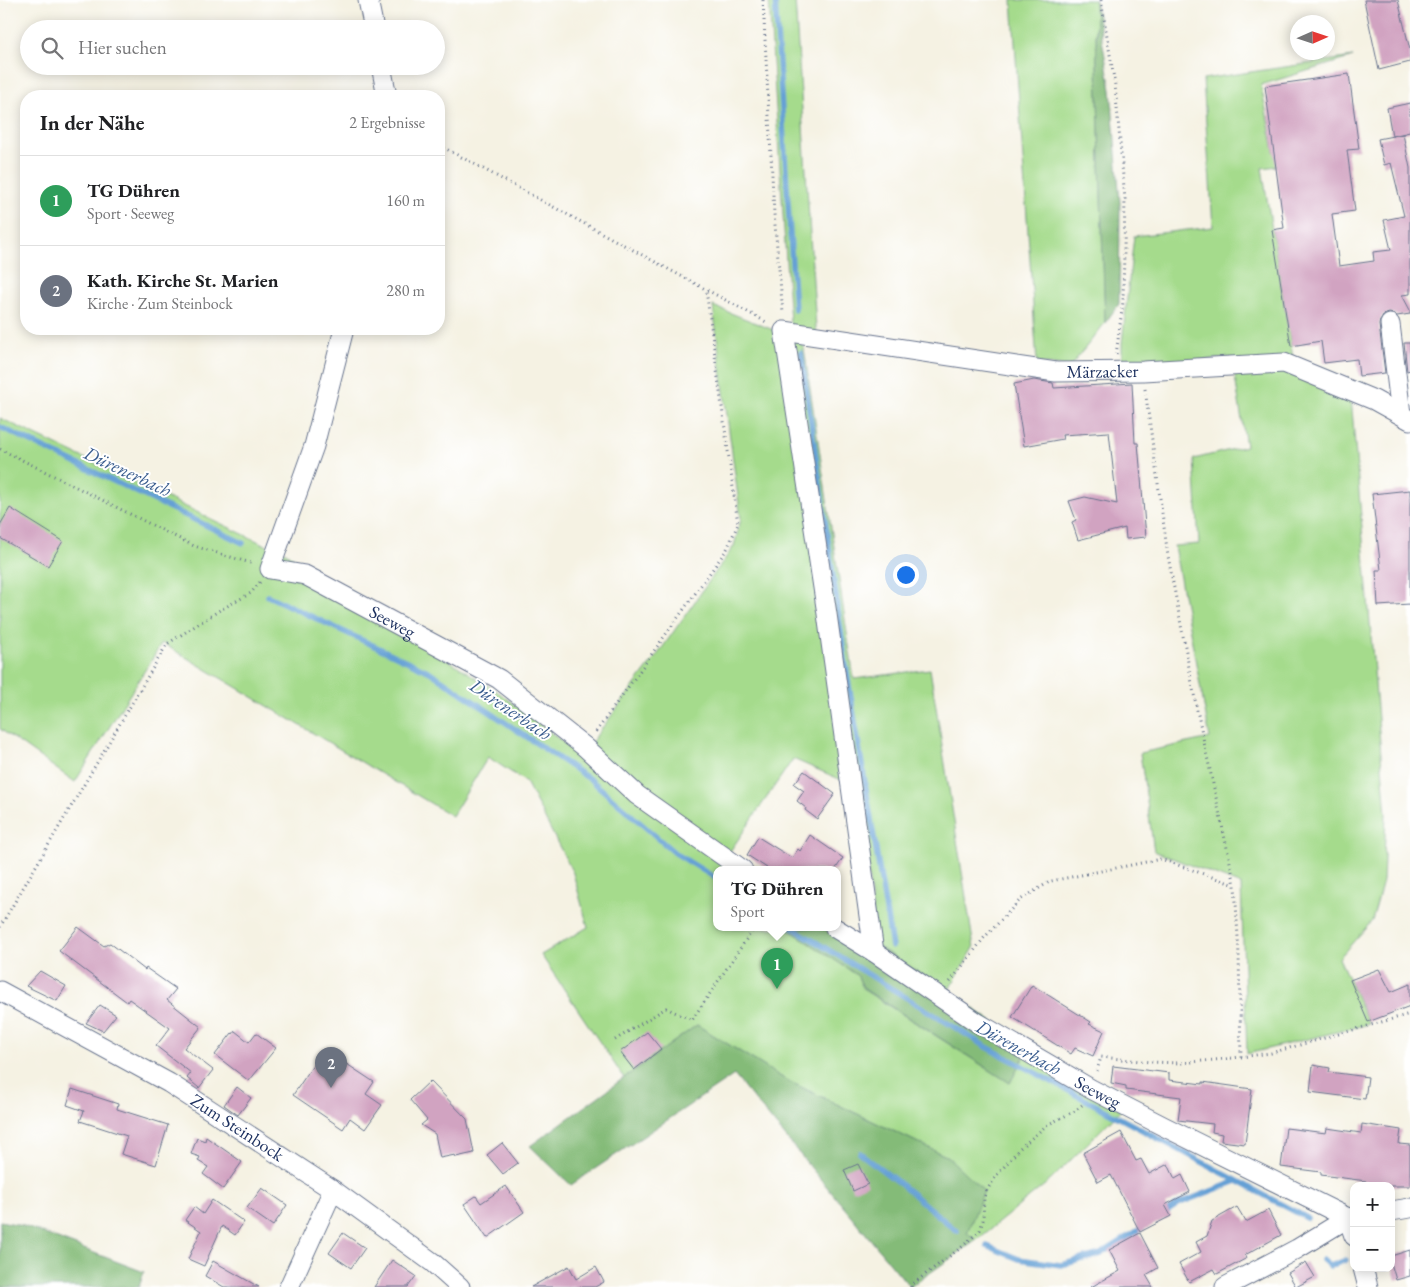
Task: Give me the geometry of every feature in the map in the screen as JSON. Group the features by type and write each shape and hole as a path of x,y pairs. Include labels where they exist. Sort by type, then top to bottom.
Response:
{"street":[{"path":"368,0 372,20"},
{"path":"383,75 386,90"},
{"path":"1390,324 1406,417"},
{"path":"784,331 828,614 874,952"},
{"name":"Märzacker","path":"784,331 1056,372 1143,371 1284,363 1353,390 1406,417"},
{"path":"270,569 314,446 342,335"},
{"name":"Seeweg","path":"270,569 305,574 499,679 585,747 637,795 736,866"},
{"name":"Seeweg","path":"840,931 978,1023 1091,1089 1350,1218"},
{"name":"Zum Steinbock","path":"0,991 169,1083 334,1190 432,1262 460,1287"},
{"path":"289,1287 334,1190"},
{"path":"1395,1210 1410,1208"},
{"path":"1224,1287 1350,1219"},
{"path":"1364,1272 1368,1287"}],"path":[{"path":"763,0 774,214 784,331"},
{"path":"1101,0 1115,85 1126,198 1123,302 1114,371"},
{"path":"445,148 784,331"},
{"path":"585,747 728,549 738,524 706,290"},
{"path":"1143,371 1168,556 1197,710 1235,885 1239,955 1241,1057"},
{"path":"0,449 194,546 270,569 251,593 220,610 167,644 0,927"},
{"path":"939,996 984,938 1020,900 1051,880 1161,859 1235,885"},
{"path":"615,1040 666,1008 692,1020 752,931"},
{"path":"1091,1089 1101,1058 1181,1063 1271,1053 1410,1014"},
{"path":"912,1287 911,1285 963,1246 980,1230 983,1220 984,1198 987,1190 996,1175 1020,1148 1048,1125 1081,1106"}],"green space":[{"path":"769,0 795,0 817,344 803,342 854,679 930,669 974,948 948,991 877,946 858,787 793,759 722,863 726,866 713,866 713,931 791,931 857,975 864,990 1010,1083 1029,1047 1121,1110 1052,1179 977,1240 967,1234 948,1157 786,1080 697,1025 624,1078 541,955 588,927 573,873 526,782 488,757 452,816 162,643 75,782 0,729 0,418 270,547 286,552 312,572 498,692 581,756 655,658 734,546 741,519 713,306 791,337"},
{"path":"1012,0 1095,0 1105,323 1070,367 1037,363"},
{"path":"1095,0 1111,90 1120,203 1119,304 1105,323"},
{"path":"1353,57 1261,85 1277,166 1262,168 1294,364 1350,385 1386,814 1383,881 1372,921 1339,958 1369,1024 1247,1054 1241,885 1154,851 1140,753 1210,738 1174,546 1199,544 1194,459 1246,446 1232,358 1122,365 1122,343 1134,236 1213,227 1203,79"},
{"path":"791,931 828,931 868,956 877,946 948,991 1029,1047 1010,1083 864,989 857,975"},
{"path":"697,1025 786,1080 948,1157 984,1191 967,1233 977,1240 910,1287 734,1075 571,1185 530,1146"},
{"path":"0,1221 21,1225 144,1272 139,1287 0,1287"}],"building":[{"path":"1364,0 1398,0 1410,50 1410,62 1379,70"},
{"path":"1349,74 1359,149 1347,150 1355,211 1332,214 1339,266 1374,261 1373,252 1391,250 1384,220 1404,216 1391,163 1384,165 1378,139 1403,134 1410,168 1410,294 1402,295 1410,310 1410,314 1397,316 1389,313 1383,315 1379,325 1385,373 1359,376 1357,359 1324,363 1321,341 1291,346 1272,230 1284,228 1265,86"},
{"path":"1410,103 1410,132 1392,136 1387,108"},
{"path":"1404,343 1410,343 1410,370 1407,371"},
{"path":"1034,380 1053,383 1054,388 1132,383 1135,443 1138,443 1146,537 1126,539 1125,528 1078,540 1072,522 1076,520 1069,501 1085,497 1117,504 1109,432 1062,435 1063,439 1024,446 1014,384"},
{"path":"1410,490 1410,604 1378,606 1376,570 1381,570 1372,494"},
{"path":"10,508 63,541 48,566 0,538 0,525"},
{"path":"804,771 835,794 817,819 797,801 804,791 794,784"},
{"path":"810,835 843,858 838,866 764,866 747,855 758,837 792,858 798,849 800,851"},
{"path":"78,927 104,946 110,943 145,970 146,968 176,989 167,1000 201,1027 184,1048 213,1070 199,1088 187,1078 191,1073 156,1046 170,1028 129,999 127,1002 59,951"},
{"path":"1379,969 1391,992 1410,984 1410,1006 1368,1022 1350,980"},
{"path":"40,971 66,986 57,1001 26,986"},
{"path":"1032,985 1091,1022 1089,1024 1104,1031 1093,1056 1075,1048 1071,1054 1012,1017"},
{"path":"100,1005 116,1015 103,1031 86,1023"},
{"path":"235,1031 249,1042 256,1033 276,1048 249,1081 215,1055"},
{"path":"647,1032 661,1049 634,1070 620,1052"},
{"path":"324,1049 374,1082 366,1094 382,1105 365,1129 350,1118 343,1129 293,1095"},
{"path":"1313,1065 1330,1068 1329,1072 1368,1077 1365,1099 1310,1092"},
{"path":"1113,1066 1169,1073 1169,1080 1203,1084 1203,1082 1252,1089 1245,1144 1221,1141 1222,1134 1212,1132 1213,1124 1178,1120 1181,1097 1126,1090 1126,1086 1111,1083"},
{"path":"430,1081 467,1119 474,1153 440,1158 435,1134 421,1125 427,1120 410,1100"},
{"path":"237,1087 251,1098 238,1115 224,1105"},
{"path":"72,1089 118,1104 117,1109 168,1125 156,1165 121,1154 127,1136 80,1121 84,1111 67,1105"},
{"path":"1362,1124 1401,1130 1399,1144 1410,1145 1410,1186 1395,1186 1395,1182 1366,1182 1321,1175 1321,1172 1281,1167 1286,1128 1326,1133 1327,1128 1361,1133"},
{"path":"1121,1132 1136,1161 1141,1159 1149,1174 1168,1164 1175,1179 1182,1175 1190,1192 1165,1205 1171,1216 1140,1232 1111,1175 1098,1182 1083,1153"},
{"path":"206,1137 242,1162 223,1189 203,1174 208,1167 198,1161 200,1157 191,1154 197,1138 205,1141"},
{"path":"502,1143 518,1163 503,1174 487,1155"},
{"path":"858,1164 868,1184 853,1191 844,1170"},
{"path":"506,1186 524,1212 487,1238 464,1204 476,1196 481,1203"},
{"path":"262,1188 287,1205 273,1226 247,1208"},
{"path":"212,1200 244,1222 235,1235 222,1226 204,1266 188,1259 201,1231 185,1220 194,1207 203,1214"},
{"path":"1237,1207 1246,1222 1268,1210 1281,1235 1245,1255 1247,1258 1217,1274 1214,1269 1189,1282 1179,1264 1201,1252 1196,1242 1207,1236 1212,1221"},
{"path":"343,1233 365,1248 351,1268 329,1253"},
{"path":"1140,1233 1158,1268 1146,1275 1153,1287 1091,1287 1120,1271 1109,1250"},
{"path":"1410,1250 1410,1276 1396,1280 1394,1272 1395,1255"},
{"path":"392,1260 416,1276 408,1287 374,1287"},
{"path":"213,1261 259,1287 224,1287 205,1276"},
{"path":"1306,1262 1315,1277 1296,1287 1288,1273"},
{"path":"569,1266 576,1279 596,1267 604,1282 595,1287 531,1287"}],"waterway":[{"path":"775,0 795,310"},
{"path":"801,353 848,679 892,947"},
{"name":"Dürenerbach","path":"0,427 243,543"},
{"name":"Dürenerbach","path":"268,596 430,672 591,780 675,853 713,877"},
{"name":"Dürenerbach","path":"798,931 985,1046 1307,1218"},
{"name":"Dürenerbach","path":"860,1153 957,1231"},
{"name":"Dürenerbach","path":"1163,1214 1180,1203 1237,1181"},
{"name":"Dürenerbach","path":"987,1246 1019,1259 1061,1265 1101,1254 1145,1226"},
{"name":"Dürenerbach","path":"1323,1260 1330,1266 1346,1260"}],"place":[{"name":"TG Dühren","path":"777,989"},
{"name":"Kath. Kirche St. Marien","path":"331,1088"}]}
